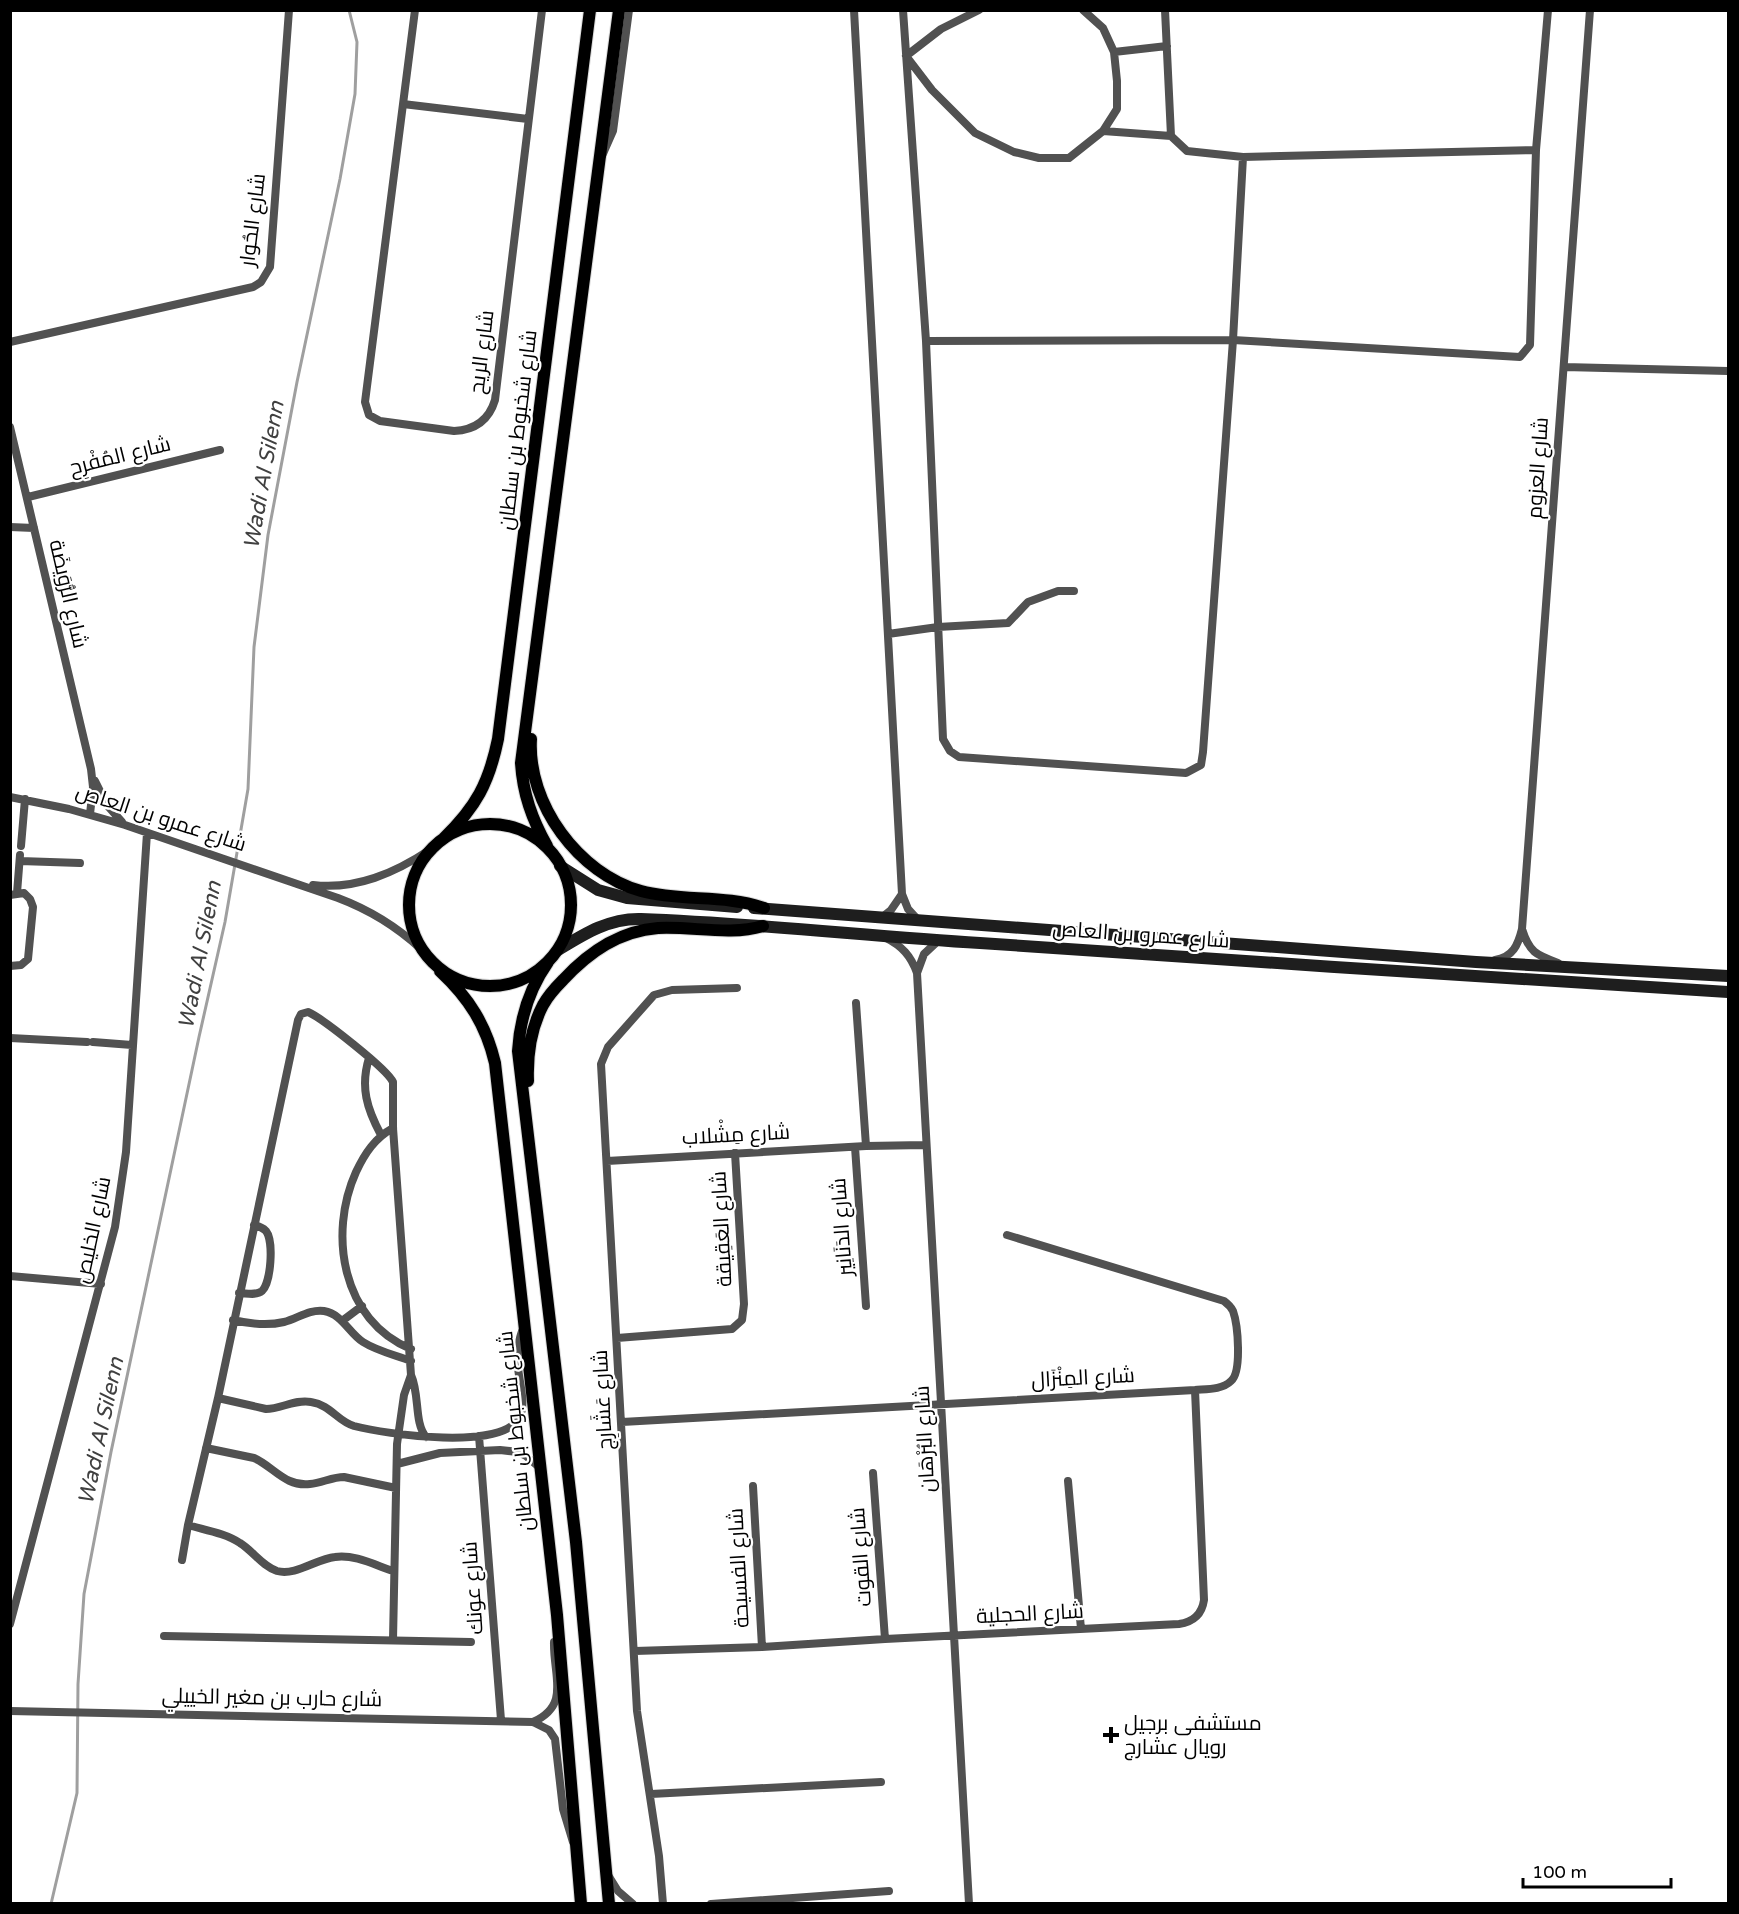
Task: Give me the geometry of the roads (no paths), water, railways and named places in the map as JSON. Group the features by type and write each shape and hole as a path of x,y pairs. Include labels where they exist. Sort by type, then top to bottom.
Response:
{"main road":[{"name":"شارع شخبوط بن سلطان","path":"444,838 470,812 480,796 491,772 498,739 590,10"},
{"path":"609,1904 576,1542 518,1051 526,1002 536,981 567,933 571,915 571,896 567,877 547,846 527,804 521,763 619,10"},
{"path":"540,623 543,639 531,730 531,756 539,794 557,827 591,865 620,883 643,891 730,900 764,908"},
{"path":"547,846 529,833 508,825 486,824 464,828 444,838 430,849 418,867 410,887 408,909 412,930 421,950 440,971 461,982 484,987 508,985 530,977 549,963"},
{"name":"شارع عمرو بن العاص","path":"560,866 598,890 627,898 1476,962 1728,976"},
{"name":"شارع عمرو بن العاص","path":"558,950 593,930 624,919 678,920 1458,976 1728,992"},
{"path":"539,1231 541,1197 528,1069 532,1034 546,999 584,958 630,932 663,928 743,930 764,926"},
{"name":"شارع شخبوط بن سلطان","path":"440,971 459,988 474,1008 490,1043 495,1063 556,1615 581,1904"}],"street":[{"name":"شارع الحُوار","path":"10,342 253,288 261,282 270,267 289,10"},
{"name":"شارع الريح","path":"415,10 365,402 369,415 381,421 454,431 473,428 481,423 488,417 495,400 542,10"},
{"path":"600,158 607,148 613,131 629,10"},
{"path":"854,10 902,894 908,909 919,921"},
{"path":"903,10 926,341 943,739 950,751 959,757 1186,773 1201,765 1233,340 1243,157"},
{"path":"906,56 941,29 979,10"},
{"path":"906,56 932,90 975,133 1014,152 1039,158 1069,158 1103,131 1117,109 1118,81 1114,52 1103,28 1083,10"},
{"path":"1165,10 1171,136"},
{"path":"926,341 1233,340 1520,357 1530,345 1536,150 1548,10"},
{"name":"شارع العزوم","path":"1476,962 1507,957 1517,945 1522,929 1590,10"},
{"path":"1114,52 1167,46"},
{"path":"403,104 528,119"},
{"path":"1103,131 1171,136 1187,151 1243,157 1536,150"},
{"path":"1564,367 1728,370"},
{"name":"شارع الرُّوَيضَة","path":"10,427 91,769 93,787 90,814"},
{"name":"شارع المُفْرِح","path":"28,497 220,450"},
{"path":"10,527 34,528"},
{"path":"888,634 938,627 1008,623 1028,602 1058,591 1074,591"},
{"name":"شارع الرُّوَيضَة","path":"91,769 107,805 125,825"},
{"name":"شارع عمرو بن العاص","path":"10,797 90,814 185,844 357,905 399,930 421,950"},
{"path":"12,966 21,965 28,959 33,907 33,902 27,895 14,894 25,799"},
{"name":"شارع الخليص","path":"10,1624 116,1227 126,1152 147,833"},
{"name":"شارع عمرو بن العاص","path":"297,883 322,886 346,885 368,880 390,873 430,849"},
{"path":"20,854 80,863"},
{"path":"880,918 891,910 902,894"},
{"path":"1522,929 1525,941 1534,953 1566,966"},
{"name":"شارع البُرْهَان","path":"882,936 904,950 917,973 969,1904"},
{"path":"917,973 924,954 939,940"},
{"name":"شارع عَشَارِج","path":"663,1904 651,1794 638,1711 601,1064 608,1047 649,999 660,992 737,988"},
{"path":"856,1003 866,1146"},
{"path":"182,1560 299,1016 304,1012 311,1013 392,1078 393,1128 411,1349 411,1375 418,1396 420,1426 428,1437 432,1455"},
{"path":"10,1038 132,1045"},
{"path":"369,1058 364,1084 365,1099 381,1135"},
{"path":"393,1128 381,1135 359,1166 345,1200 341,1237 344,1264 352,1290 372,1322 386,1335 411,1349"},
{"name":"شارع مِشْلاب","path":"607,1161 866,1146 925,1145"},
{"name":"شارع الدَنَانِير","path":"855,1147 866,1305"},
{"name":"شارع العَقِيقة","path":"617,1338 732,1329 742,1320 744,1304 735,1153"},
{"path":"239,1293 255,1294 261,1291 268,1278 270,1252 268,1235 264,1229 254,1225"},
{"name":"شارع المِنْزَال","path":"622,1422 1194,1390 1224,1386 1234,1378 1239,1366 1234,1316 1227,1303 1218,1298 1007,1235"},
{"path":"10,1276 101,1284"},
{"path":"342,1321 362,1306"},
{"path":"233,1320 272,1324 285,1322 315,1311 323,1311 336,1316 362,1342 411,1360"},
{"path":"218,1398 266,1409 308,1401 321,1404 348,1424 428,1437 479,1436 508,1429 520,1418 522,1403 518,1354 524,1324"},
{"path":"393,1640 398,1433 404,1395 411,1375"},
{"name":"شارع الحجلية","path":"635,1651 762,1647 885,1638 1081,1629 1184,1623 1194,1619 1201,1610 1204,1594 1194,1390"},
{"name":"شارع عونك","path":"479,1436 501,1720"},
{"path":"206,1448 254,1458 277,1475 296,1484 308,1485 335,1477 344,1477 396,1488"},
{"path":"397,1464 432,1455 500,1450 518,1452 539,1467"},
{"name":"شارع القوت","path":"873,1473 885,1638"},
{"path":"1068,1481 1081,1629"},
{"name":"شارع الفسيحة","path":"753,1486 762,1647"},
{"path":"188,1525 229,1537 249,1549 267,1567 279,1571 291,1571 338,1556 357,1559 393,1571"},
{"path":"533,1722 550,1712 556,1701 554,1645 556,1615"},
{"path":"164,1636 471,1642"},
{"name":"شارع حارب بن مغير الخييلي","path":"10,1711 533,1722"},
{"path":"533,1722 545,1727 555,1739 563,1809 568,1830 577,1850"},
{"path":"651,1794 881,1782"},
{"path":"608,1875 618,1891 633,1904"},
{"path":"711,1904 889,1892"}],"waterway":[{"name":"Wadi Al Silenn","path":"51,1904 77,1793 78,1684 84,1594 111,1452 225,922 248,789 254,647 268,535 355,94 357,42 349,10"}],"place":[{"name":"مستشفى برجيل رويال عشارج","path":"1111,1735"}]}
